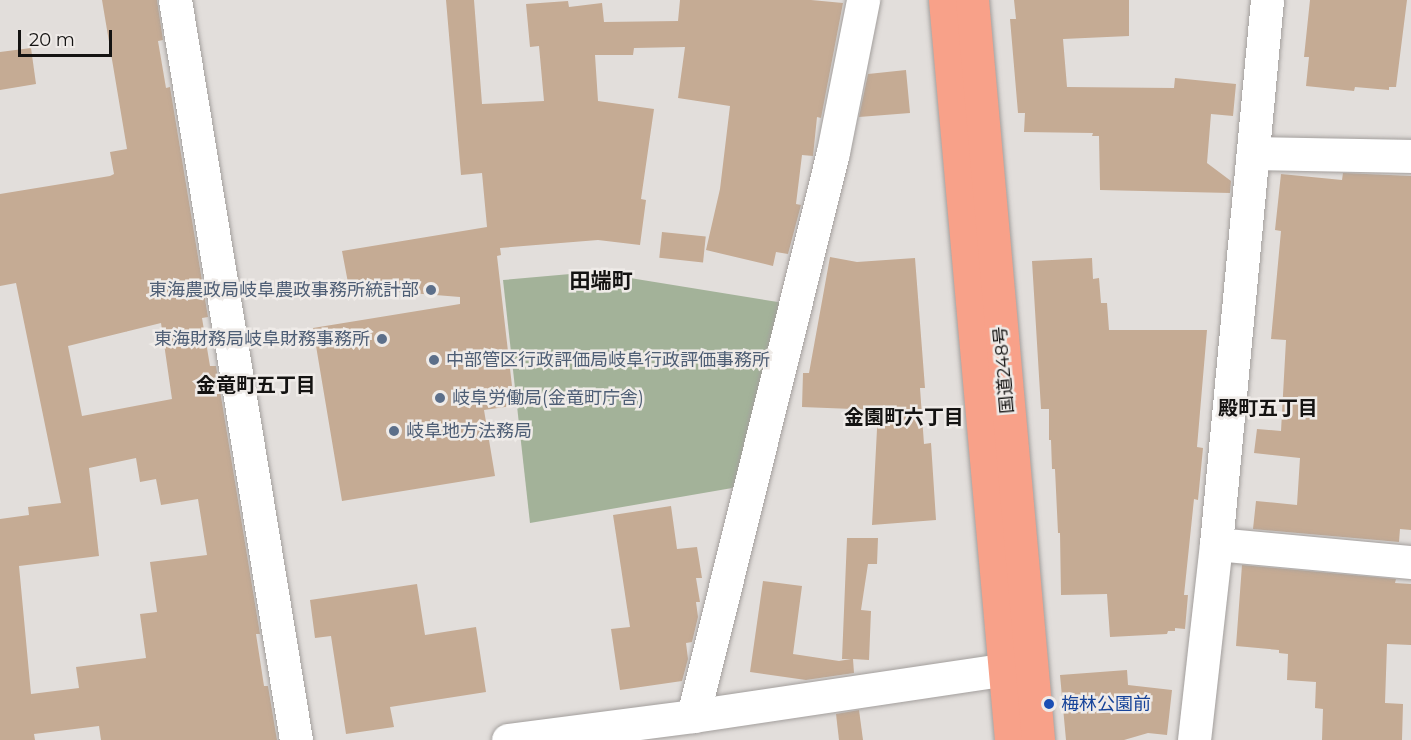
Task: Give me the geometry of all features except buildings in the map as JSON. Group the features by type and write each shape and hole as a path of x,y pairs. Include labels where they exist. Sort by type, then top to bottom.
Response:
{"highway":[{"name":"国道248号","path":"945,0 1011,740"},
{"name":"国道248号","path":"972,0 1038,740"}],"street":[{"path":"175,0 296,740"},
{"path":"693,716 833,152 863,0"},
{"path":"1194,740 1216,544 1267,0"},
{"path":"1254,153 1411,156"},
{"path":"1216,544 1411,562"},
{"path":"508,740 693,716 1006,669"}],"green space":[{"path":"593,272 784,303 738,487 530,523 503,280"}],"place":[{"name":"東海農政局岐阜農政事務所統計部","path":"431,290"},
{"name":"東海財務局岐阜財務事務所","path":"382,339"},
{"name":"中部管区行政評価局岐阜行政評価事務所","path":"434,360"},
{"name":"岐阜労働局(金竜町庁舎)","path":"440,398"},
{"name":"岐阜地方法務局","path":"394,431"},
{"name":"梅林公園前","path":"1049,704"}],"district":[{"name":"田端町","path":"601,281"},
{"name":"金竜町五丁目","path":"256,385"},
{"name":"殿町五丁目","path":"1268,408"},
{"name":"金園町六丁目","path":"904,417"}]}
